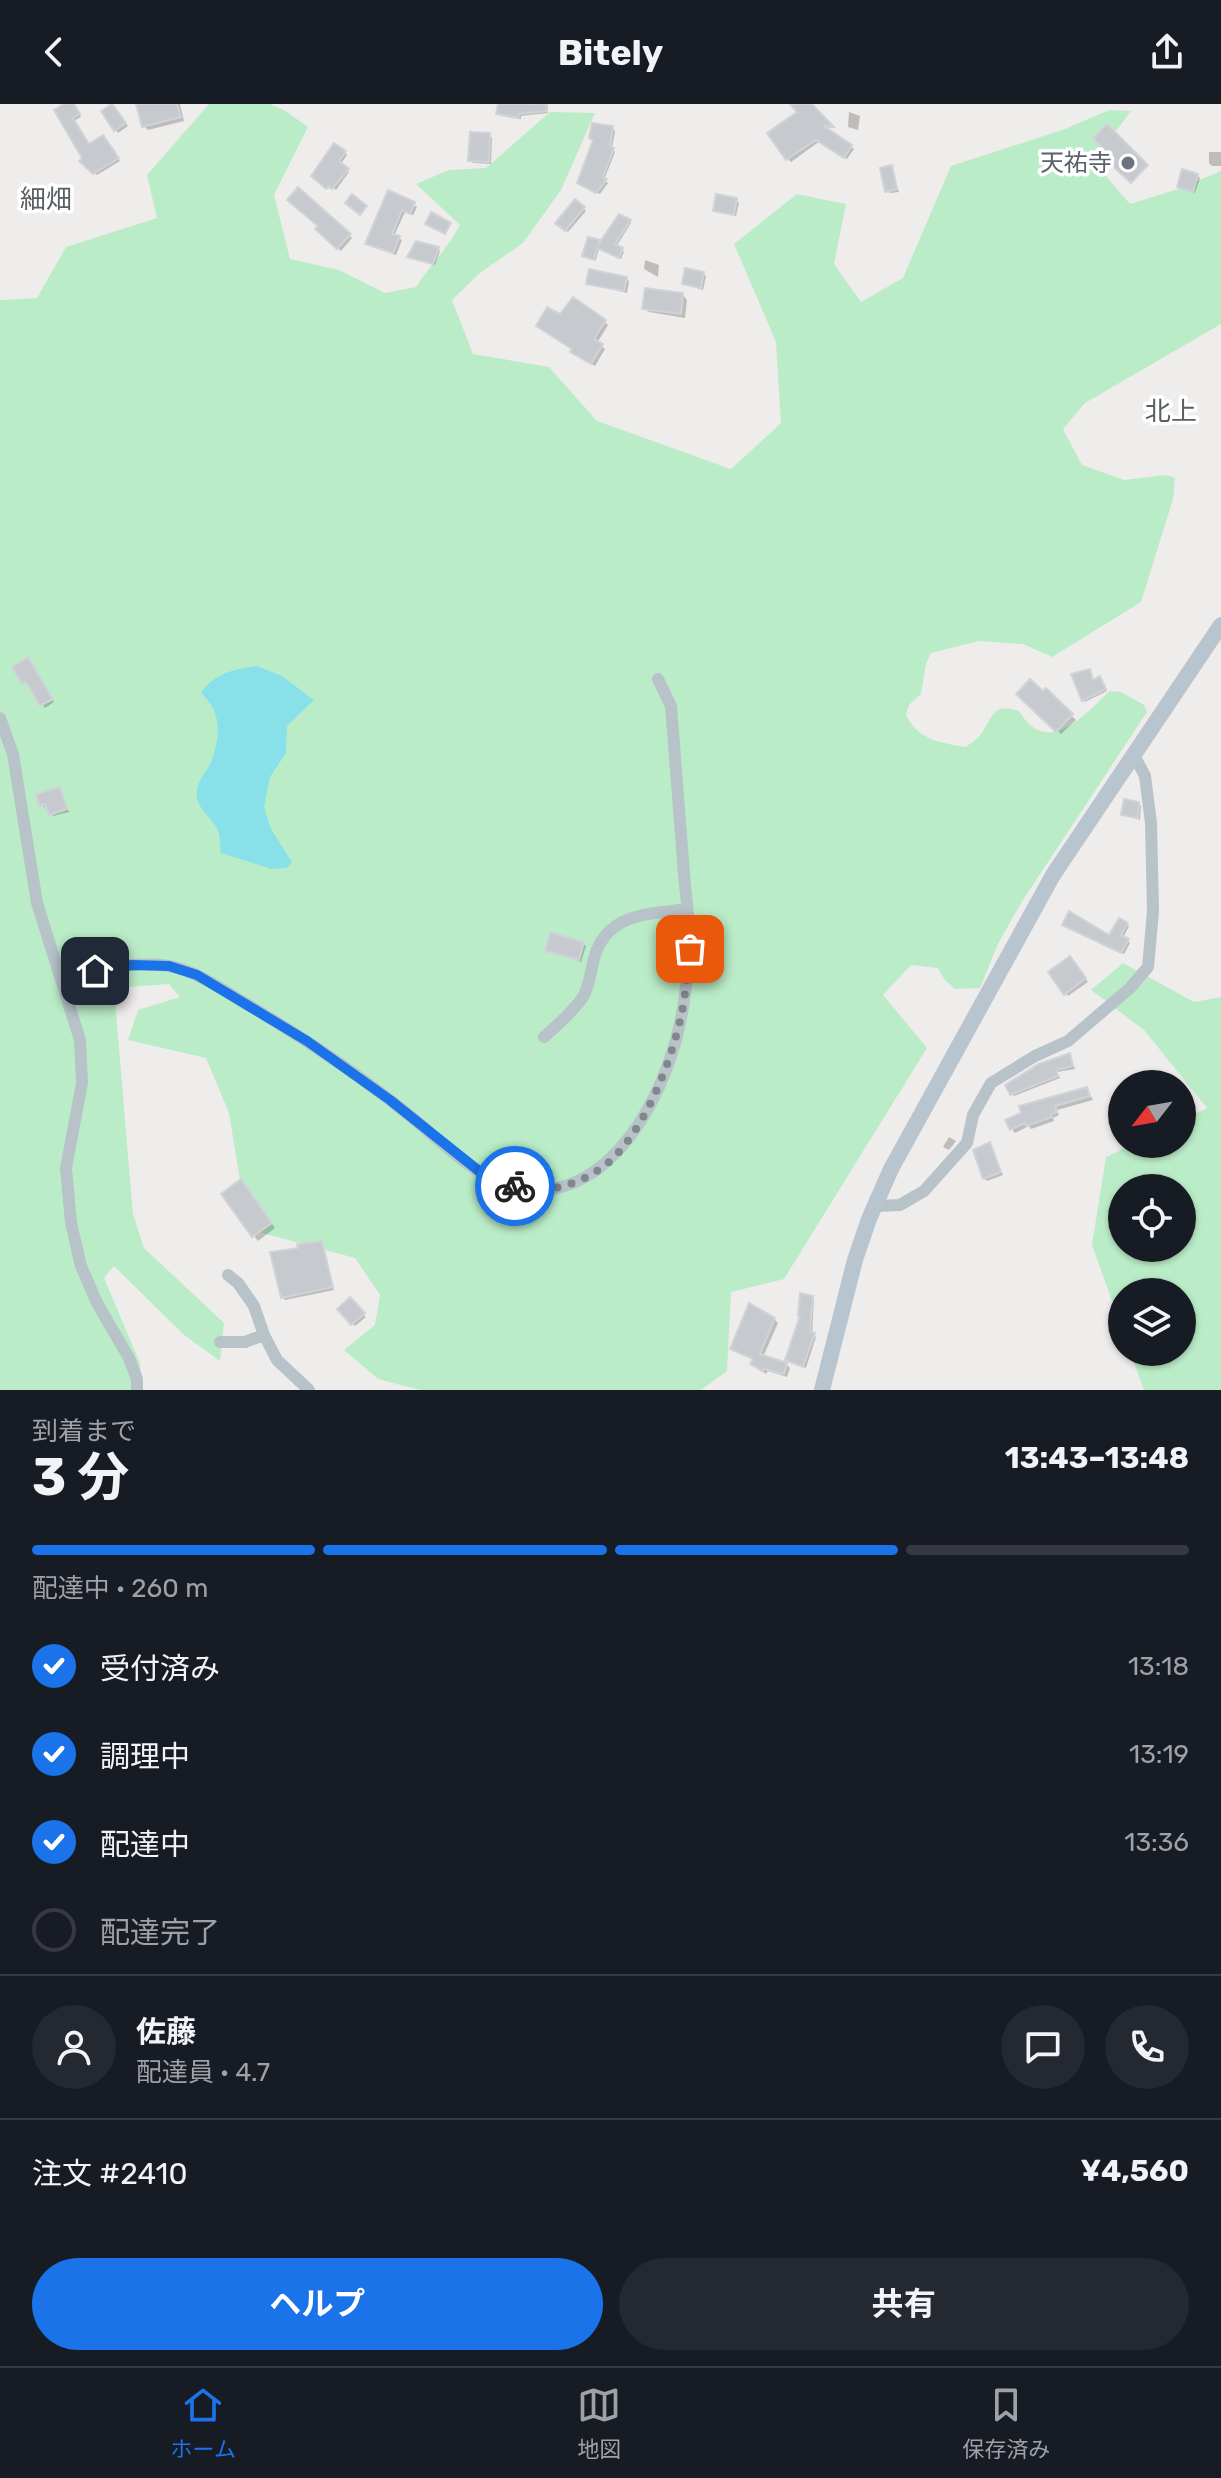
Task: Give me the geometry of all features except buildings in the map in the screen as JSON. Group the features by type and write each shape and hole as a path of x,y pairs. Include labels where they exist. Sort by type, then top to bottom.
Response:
{"street":[{"path":"822,1390 855,1260 898,1155 1053,875 1221,625"},
{"path":"61,976 132,965 169,966 197,975 307,1041 390,1100 479,1171 507,1185 540,1190 568,1184 597,1171 618,1152 650,1103 670,1060 682,1015 690,949 671,706 658,679"},
{"path":"0,718 13,754 37,903 80,1040 82,1083 66,1168 71,1223 81,1266 97,1303 129,1358 137,1379 137,1390"},
{"path":"875,1206 900,1205 924,1191 967,1143 973,1115 991,1083 1035,1056 1068,1041 1130,988 1148,967 1153,911 1151,823 1145,776 1134,755"},
{"path":"544,1037 584,996 604,935 616,924 637,915 687,909"},
{"path":"228,1275 238,1283 254,1306 277,1360 309,1390"},
{"path":"220,1342 245,1342 264,1335"}],"green space":[{"path":"209,104 270,104 308,127 274,195 290,259 339,270 385,293 416,287 460,225 416,184 449,170 486,168 550,112 595,113 561,190 523,243 480,273 452,300 473,354 549,367 597,421 731,469 781,423 776,342 734,244 797,194 846,204 834,264 861,302 903,278 951,166 1065,129 1109,110 1131,111 1093,161 1130,204 1221,171 1221,324 1085,403 1063,429 1082,465 1124,480 1166,475 1175,478 1173,499 1141,602 1052,657 1023,644 979,641 931,653 921,694 909,705 906,715 924,735 939,742 966,747 981,734 995,712 1004,708 1019,711 1030,725 1041,731 1053,732 1077,721 1110,691 1121,692 1144,705 1147,712 1021,903 998,944 980,988 955,989 938,968 911,965 883,995 927,1048 784,1279 731,1292 727,1371 701,1390 420,1390 378,1379 344,1350 375,1325 380,1295 355,1258 248,1229 229,1113 206,1058 128,1040 138,1010 180,997 169,984 114,988 133,1214 144,1248 224,1323 220,1361 184,1335 114,1266 104,1278 140,1363 142,1390 0,1390 0,300 37,298 66,247 157,218 147,175"},
{"path":"1123,963 1194,1002 1221,997 1221,1390 1144,1390 1135,1366 1196,1366 1196,1278 1108,1278 1108,1290 1092,1245 1106,1157 1196,1158 1196,1113 1207,1108 1196,1094 1196,1070 1176,1070 1144,1030 1091,990"}],"water":[{"path":"257,666 282,676 314,700 287,726 286,753 270,777 264,807 271,829 292,862 287,868 272,869 221,853 217,828 200,806 197,796 218,734 213,708 201,693 219,676"}],"way so far":[{"path":"515,1186 540,1190 568,1184 597,1171 618,1152 650,1103 670,1060 682,1015 690,949"}],"place":[{"name":"天祐寺","path":"1128,163"}],"district":[{"name":"細畑","path":"46,199"},
{"name":"北上","path":"1171,411"}],"route":[{"path":"95,971 132,965 169,966 197,975 307,1041 390,1100 479,1171 515,1186"}]}
